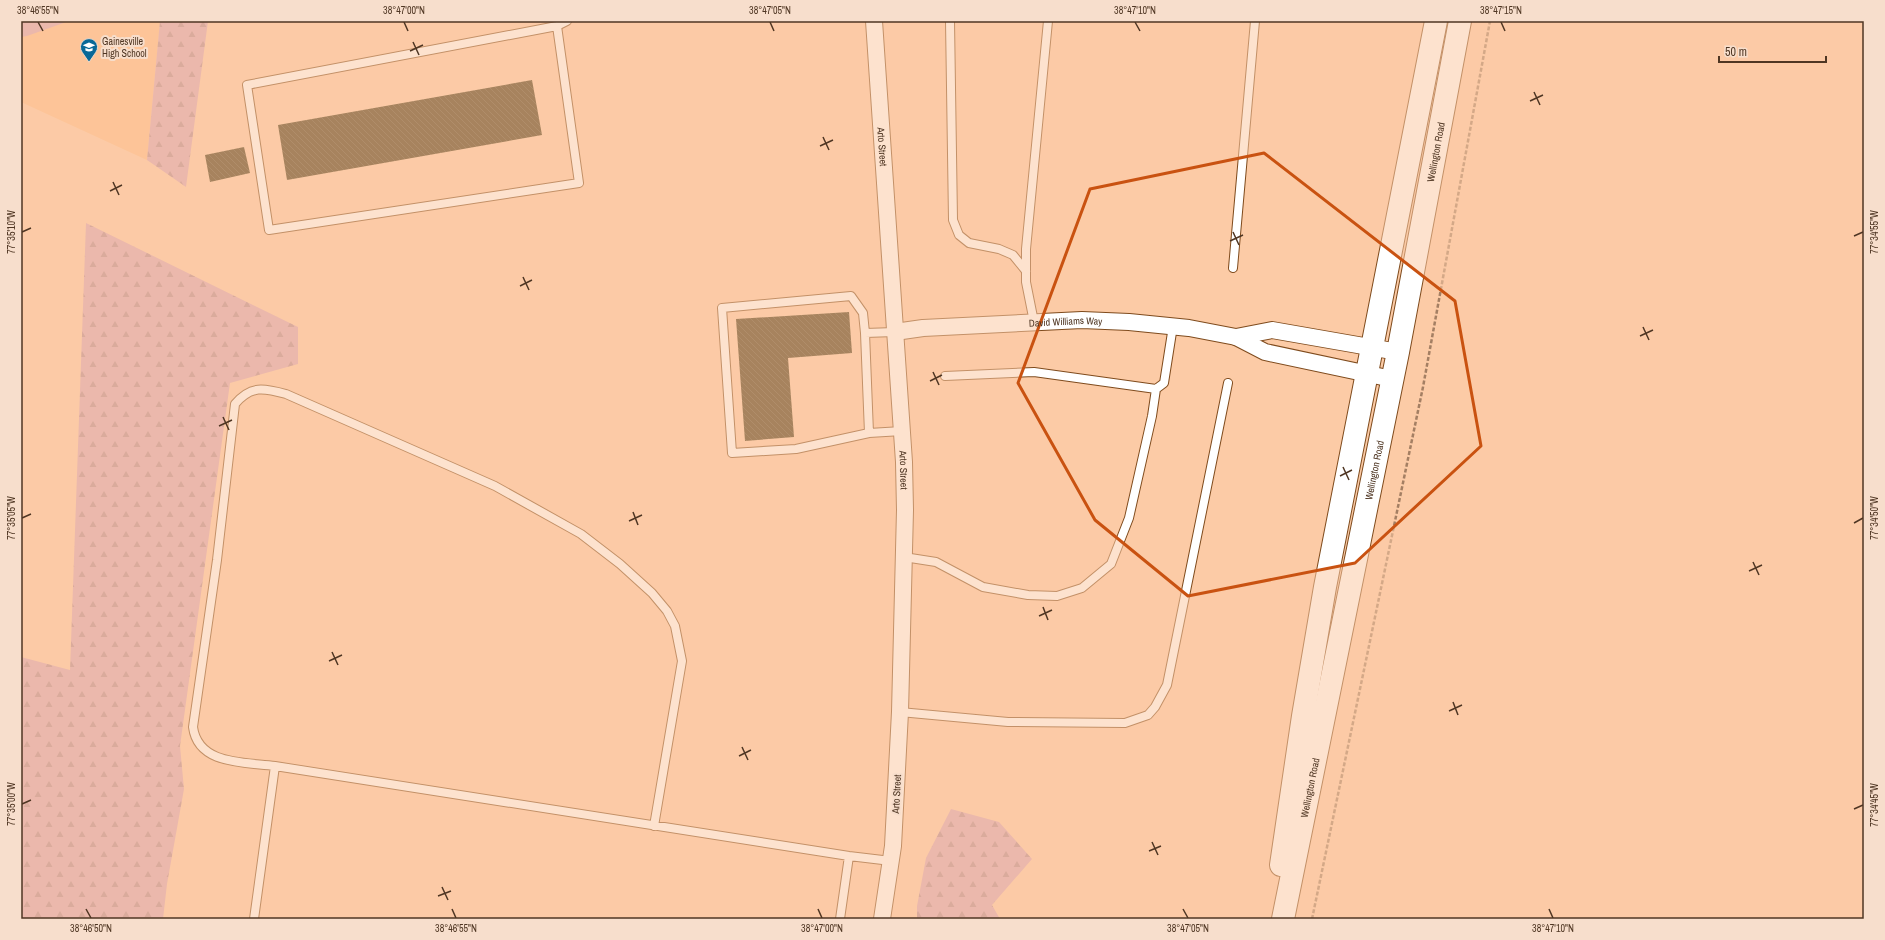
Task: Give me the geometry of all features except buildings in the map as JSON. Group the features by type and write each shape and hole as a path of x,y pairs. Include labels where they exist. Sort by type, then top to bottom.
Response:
{"main road":[{"name":"Wellington Road","path":"1273,919 1314,648 1436,21"},
{"name":"Wellington Road","path":"1283,919 1398,352 1460,21"}],"street":[{"name":"Arto Street","path":"874,21 904,462 904,557 900,712 893,846 882,919"},
{"name":"David Williams Way","path":"895,332 923,328 1082,320 1173,326 1236,336 1272,330 1398,352"},
{"name":"David Williams Way","path":"1236,336 1265,352 1392,379"}],"lane":[{"path":"557,26 579,182 270,230 247,85 557,26 567,21"},
{"path":"950,21 953,220 959,235 969,243 999,249 1014,255 1026,271"},
{"path":"1034,322 1026,282 1026,249 1048,21"},
{"path":"1233,268 1255,21"},
{"path":"869,433 863,313 851,296 722,308 732,453 796,449 869,433 902,431"},
{"path":"945,376 1034,372 1156,389 1164,384 1173,326"},
{"path":"865,333 895,332"},
{"path":"900,712 1008,722 1125,723 1148,715 1155,707 1167,685 1228,383"},
{"path":"654,826 682,662 675,626 667,611 652,592 582,534 495,486 286,394 268,389 255,390 243,394 235,404 217,560 193,727 194,736 199,746 213,756 225,760 274,766 654,826 891,861"},
{"path":"904,557 936,562 983,587 1028,595 1057,596 1082,588 1111,564 1129,518 1152,416 1156,389"},
{"path":"254,919 274,766"},
{"path":"840,919 849,856"}],"path":[{"path":"1312,919 1423,387 1490,21"}],"highlighted area":[{"path":"1264,153 1455,301 1481,446 1355,563 1188,596 1095,520 1018,383 1090,189"}],"shaded area":[{"name":"Gainesville High School","path":"21,21 160,21 147,160 21,102"}],"green space":[{"path":"21,21 69,21 21,37"},
{"path":"160,21 208,21 186,187 147,160"},
{"path":"86,223 298,327 298,364 230,383 180,746 184,789 167,884 163,919 21,919 21,657 70,670"},
{"path":"951,809 999,822 1032,859 992,905 1000,919 917,919 917,906 926,858"}],"place":[{"name":"Gainesville High School","path":"89,62"}]}
